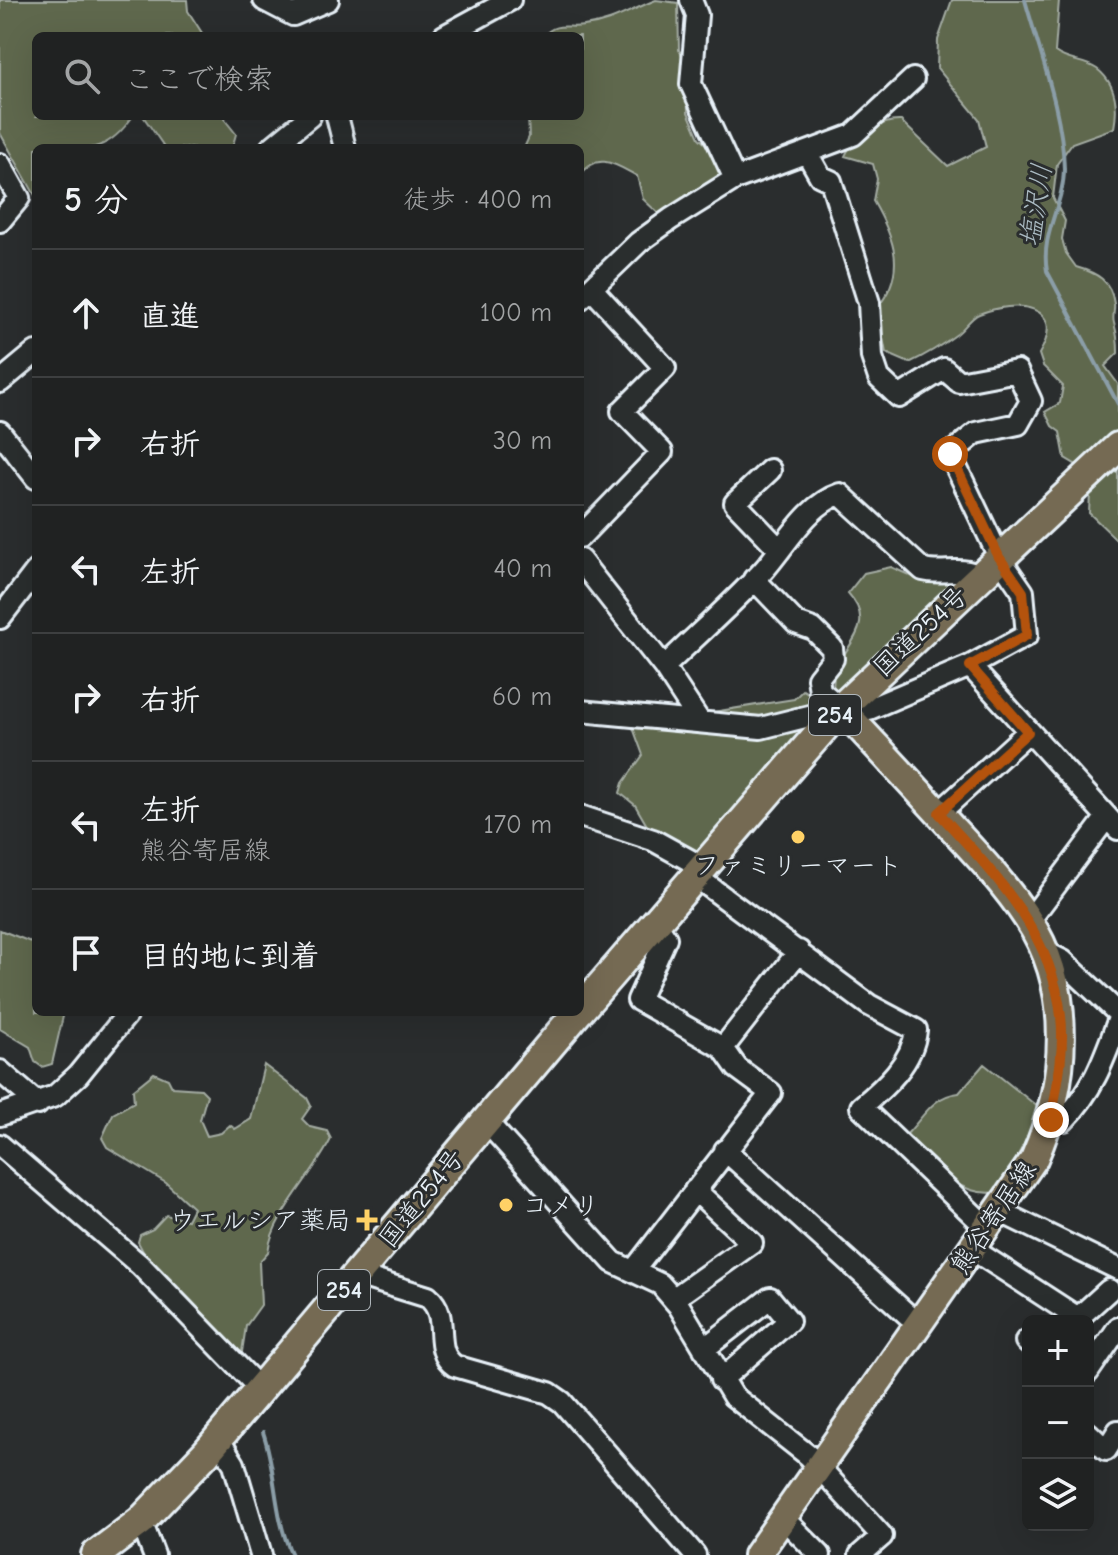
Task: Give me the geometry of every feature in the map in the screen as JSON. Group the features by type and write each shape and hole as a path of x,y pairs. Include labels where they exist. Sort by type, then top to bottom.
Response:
{"highway":[{"name":"国道254号","path":"584,1005 841,708 1118,447"},
{"name":"国道254号","path":"96,1555 141,1521 218,1438 575,1016"}],"main road":[{"name":"熊谷寄居線","path":"757,1555 1034,1159 1051,1120 1061,1064 1061,1016 1043,951 1029,921 939,813 841,708"}],"street":[{"path":"264,0 293,15 328,0"},
{"path":"451,32 510,0"},
{"path":"691,0 697,15 691,84 735,179"},
{"path":"584,533 662,452 622,411 665,368 586,294 639,242 735,179 864,128 913,79"},
{"path":"276,144 305,120"},
{"path":"338,120 344,144"},
{"path":"584,711 698,719 761,728 841,708 869,709 970,666 1027,635 1023,592 989,567 950,454 976,433 1018,424 1031,401 1017,371 959,382 944,369 899,397 886,388 872,357 869,303 831,181 820,176 807,153"},
{"path":"0,164 19,198 0,221"},
{"path":"3,373 32,355"},
{"path":"0,432 32,473"},
{"path":"770,470 735,503 780,550"},
{"path":"664,667 754,579 827,498 840,494 923,570 936,573 989,567"},
{"path":"584,565 664,667 698,719"},
{"path":"0,618 32,576"},
{"path":"754,579 796,623 813,629 832,648 833,659 818,678 820,691 841,708"},
{"path":"970,666 1112,823 1029,921"},
{"path":"939,813 1028,732"},
{"path":"584,817 653,840 698,871 869,1005 916,1030 912,1050 895,1074 861,1107 986,1229 1078,1318 1113,1294 1118,1269 986,1229"},
{"path":"634,1270 771,1093 737,1068 723,1048 638,1000 666,938 655,922"},
{"path":"723,1048 799,951"},
{"path":"1043,951 1063,961 1118,1013"},
{"path":"0,1115 55,1096 78,1075 126,1016"},
{"path":"1051,1120 1064,1120 1085,1099 1100,1072 1118,1021"},
{"path":"0,1071 38,1104"},
{"path":"485,1120 613,1262 660,1284 673,1299 721,1380 741,1405 818,1468 882,1536 860,1555"},
{"path":"0,1145 130,1256 260,1389"},
{"path":"725,1150 919,1325"},
{"path":"673,1299 752,1243 695,1190"},
{"path":"357,1275 428,1297 436,1304 442,1321 441,1349 445,1359 455,1366 549,1393 562,1402 695,1555"},
{"path":"704,1349 770,1298 789,1321 721,1380"},
{"path":"1094,1363 1118,1328"},
{"path":"1094,1439 1106,1450 1118,1431"},
{"path":"218,1438 234,1464 261,1555"},
{"path":"783,1518 820,1555"},
{"path":"141,1521 154,1555"}],"green space":[{"path":"0,0 187,0 188,11 201,32 32,32 32,120 130,120 112,139 104,144 32,144 32,190 0,133"},
{"path":"656,0 678,3 679,50 686,62 688,112 699,138 710,148 726,177 662,217 643,199 637,176 607,162 593,164 584,171 584,144 526,144 529,137 528,120 584,120 584,32 547,32 558,27 604,22"},
{"path":"952,0 1059,0 1055,52 1097,69 1109,82 1114,96 1114,128 1072,143 1057,164 1053,198 1065,221 1062,239 1066,253 1076,267 1106,283 1114,304 1118,353 1105,366 1118,384 1118,435 1080,467 1065,458 1060,432 1052,426 1045,412 1060,403 1063,386 1043,366 1039,354 1047,337 1043,315 1022,307 993,309 979,314 960,332 909,363 886,353 877,308 886,295 895,268 892,242 873,201 877,179 873,164 845,156 861,136 876,126 893,121 901,121 948,166 986,147 979,119 937,68 938,40"},
{"path":"146,120 225,120 236,134 233,144 162,144"},
{"path":"1118,470 1118,541 1089,513 1090,493"},
{"path":"891,567 918,579 957,579 957,584 843,697 834,692 834,678 838,665 858,632 860,620 858,607 848,593 864,573"},
{"path":"803,690 824,703 817,721 727,816 719,835 695,855 653,836 635,805 620,793 623,783 643,755 632,725 695,729 713,712 794,699"},
{"path":"0,930 32,942 32,1016 63,1016 52,1064 42,1067 35,1062 30,1047 0,1029"},
{"path":"984,1064 1038,1107 1031,1131 998,1192 984,1193 971,1190 946,1176 904,1137 934,1103 959,1093"},
{"path":"264,1065 307,1098 311,1106 302,1119 310,1127 327,1131 331,1139 285,1209 268,1252 259,1262 261,1305 246,1326 242,1352 233,1354 210,1322 145,1255 138,1242 140,1235 153,1229 166,1215 187,1220 193,1208 166,1183 107,1147 102,1138 113,1114 134,1102 133,1090 154,1073 168,1079 172,1087 201,1089 207,1095 200,1120 207,1136 221,1133 230,1125 235,1129 251,1119"}],"waterway":[{"name":"塩沢川","path":"1025,0 1050,84 1063,148 1063,182 1049,232 1047,271 1118,404"},
{"path":"263,1432 281,1525 292,1555"}],"place":[{"name":"ファミリーマート","path":"798,837"},
{"name":"コメリ","path":"506,1205"},
{"name":"ウエルシア薬局","path":"367,1220"}],"route":[{"path":"950,454 999,557 1023,592 1027,635 970,666 1028,732 939,813 999,881 1029,921 1049,967 1061,1016 1061,1064 1051,1120"}]}
